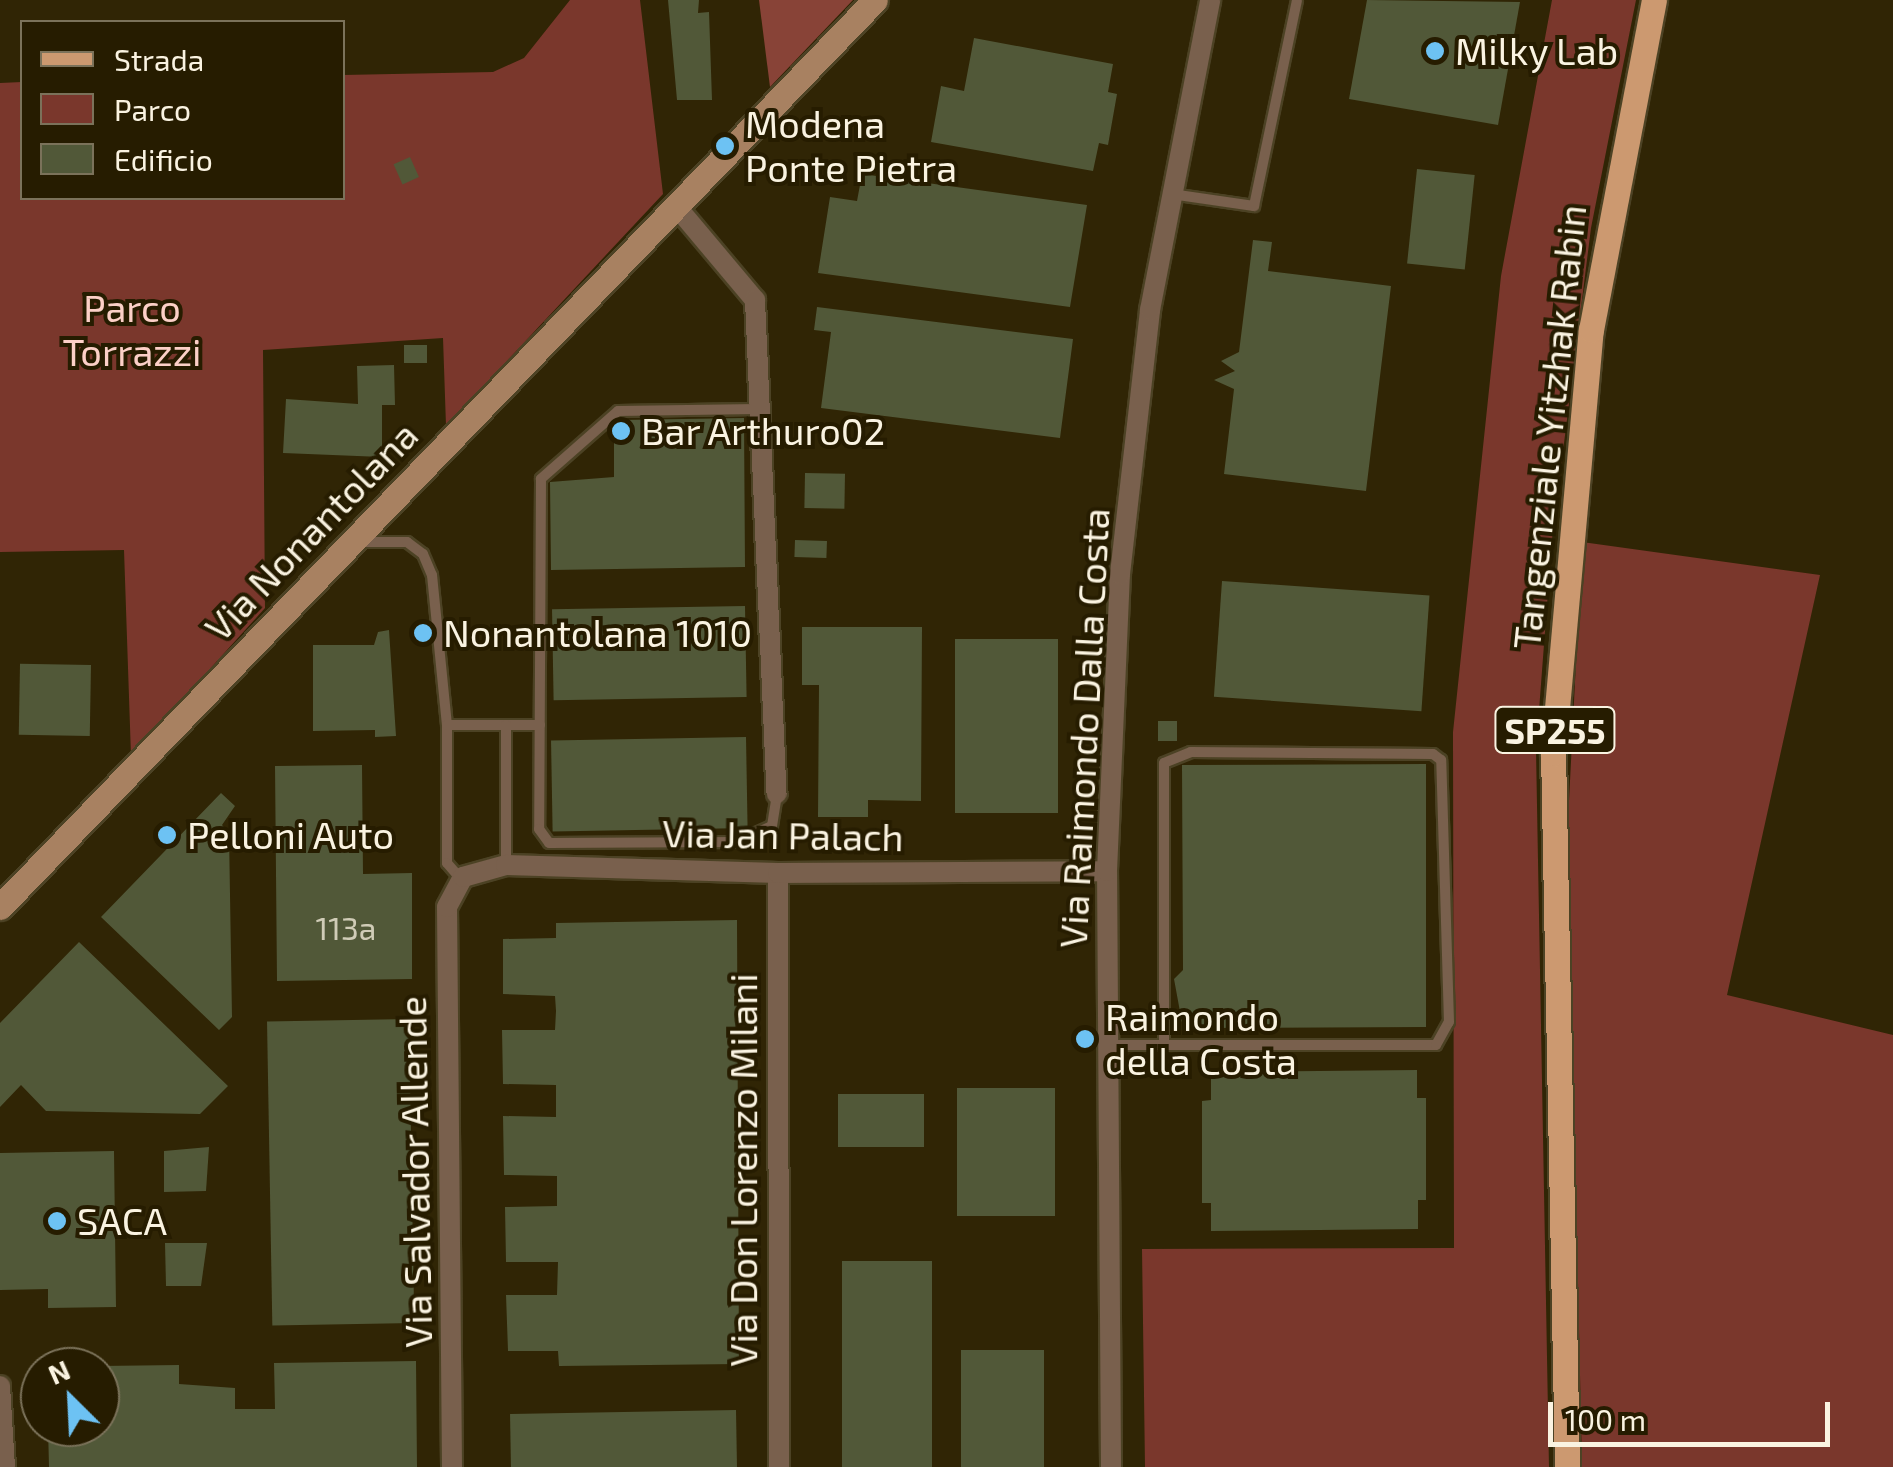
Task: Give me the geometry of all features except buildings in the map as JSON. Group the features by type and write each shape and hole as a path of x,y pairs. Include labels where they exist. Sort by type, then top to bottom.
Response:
{"main road":[{"name":"Via Nonantolana","path":"0,907 875,0"},
{"name":"Tangenziale Yitzhak Rabin","path":"1567,1467 1553,753 1591,330 1654,0"}],"street":[{"name":"Via Raimondo Dalla Costa","path":"1112,1467 1108,870 1120,574 1170,194 1210,0"},
{"path":"676,206 755,300 757,409 778,794"},
{"name":"Via Jan Palach","path":"461,879 482,867 506,864 778,873 1108,870"},
{"name":"Via Don Lorenzo Milani","path":"778,873 779,1467"},
{"name":"Via Salvador Allende","path":"452,1467 447,908 461,879"},
{"path":"0,1386 5,1467"}],"lane":[{"path":"1170,194 1254,206 1297,0"},
{"path":"757,409 618,411 541,478 538,829 549,842 753,839 772,826 778,794"},
{"path":"348,546 377,538 407,542 423,554 432,575 447,725 447,863 461,879"},
{"path":"447,725 540,725"},
{"path":"506,725 506,864"},
{"path":"1109,1045 1164,1045 1436,1045 1449,1022 1441,760 1433,754 1190,752 1164,762 1164,1045"}],"green space":[{"name":"Parco Torrazzi","path":"570,0 640,0 663,194 446,426 443,338 263,350 265,608 131,756 124,550 0,552 0,83 20,82 20,200 345,200 345,75 493,72 524,58"},
{"path":"1552,0 1636,0 1591,228 1552,539 1536,750 1549,1467 1145,1467 1142,1249 1454,1248 1453,732 1501,276"},
{"path":"1582,542 1820,575 1727,995 1893,1035 1893,1467 1582,1467 1568,821"}],"shaded area":[{"path":"759,0 853,0 770,87"}],"place":[{"name":"Milky Lab","path":"1435,51"},
{"name":"Modena Ponte Pietra","path":"725,146"},
{"name":"Bar Arthuro02","path":"621,431"},
{"name":"Nonantolana 1010","path":"423,633"},
{"name":"Pelloni Auto","path":"167,835"},
{"name":"Raimondo della Costa","path":"1085,1039"},
{"name":"SACA","path":"57,1221"}]}
